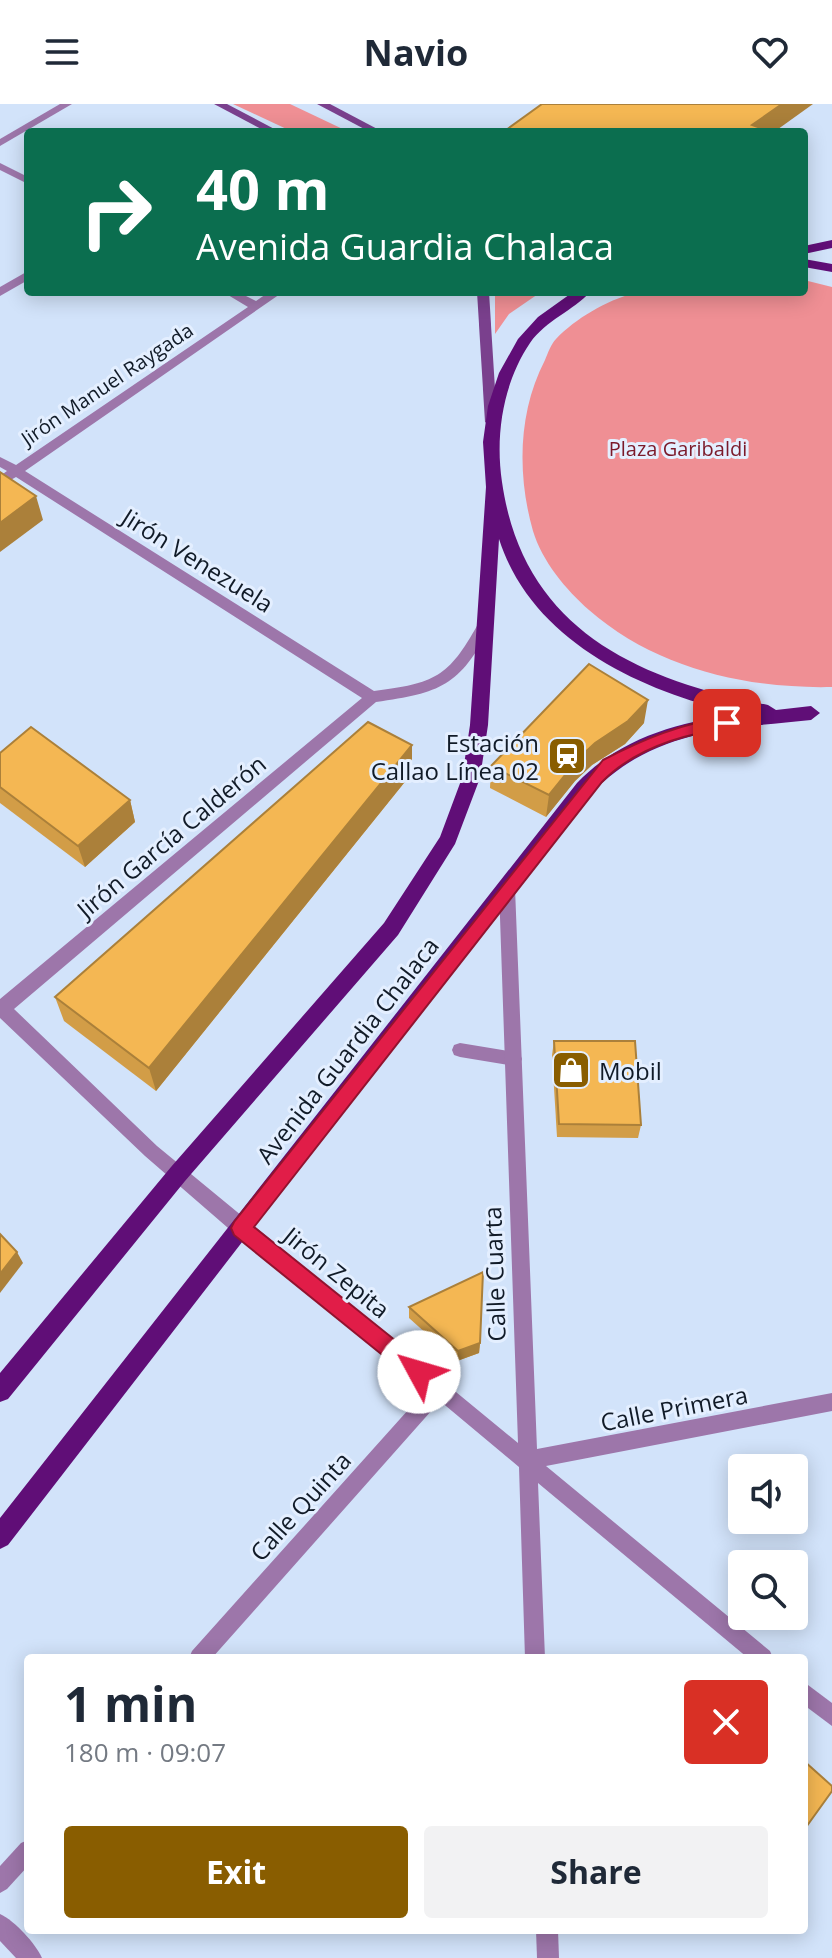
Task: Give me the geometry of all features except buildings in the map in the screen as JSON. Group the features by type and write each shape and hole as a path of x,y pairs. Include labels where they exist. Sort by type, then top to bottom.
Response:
{"main road":[{"path":"219,104 264,128"},
{"path":"322,104 370,128"},
{"path":"808,249 832,244"},
{"path":"808,264 832,268"},
{"path":"483,296 494,482 502,530 512,555 540,599 574,632 637,672 673,688 722,704 771,713 832,710"},
{"path":"492,438 497,404 510,366 524,341 543,321 577,296"},
{"name":"Avenida Guardia Chalaca","path":"0,1391 178,1174 391,929 448,839 471,778 479,725 494,482"},
{"name":"Avenida Guardia Chalaca","path":"0,1537 584,790 609,764 651,742 696,727 811,713"}],"street":[{"path":"26,128 67,104"},
{"path":"0,143 24,129"},
{"path":"0,166 24,179"},
{"path":"0,292 24,277"},
{"path":"237,296 256,306"},
{"name":"Jirón Manuel Raygada","path":"0,482 271,296"},
{"name":"Jirón Venezuela","path":"0,461 372,697"},
{"path":"372,697 410,692 452,676 469,659 487,619"},
{"name":"Jirón García Calderón","path":"1,1009 372,697"},
{"name":"Calle Cuarta","path":"507,888 535,1654"},
{"name":"Jirón Zepita","path":"1,1009 178,1174 241,1228 758,1654"},
{"path":"460,1050 514,1059"},
{"name":"Calle Quinta","path":"203,1654 439,1389"},
{"name":"Calle Primera","path":"526,1460 832,1402"},
{"path":"808,1695 832,1716"},
{"path":"0,1882 24,1855"},
{"path":"0,1925 31,1958"},
{"path":"547,1934 548,1958"}],"green space":[{"path":"233,104 290,104 341,128 284,128"},
{"name":"Plaza Garibaldi","path":"808,281 832,287 832,687 800,687 735,679 703,671 643,647 589,610 556,574 542,553 533,531 524,488 523,444 529,401 554,341 582,317 623,296 808,296"},
{"path":"495,296 535,296 509,314 495,334"}],"place":[{"name":"Estación Callao Línea 02","path":"567,756"},
{"name":"Mobil","path":"571,1070"}],"route":[{"path":"419,1372 241,1228 596,777 609,764 651,742 696,727 727,723"}]}
